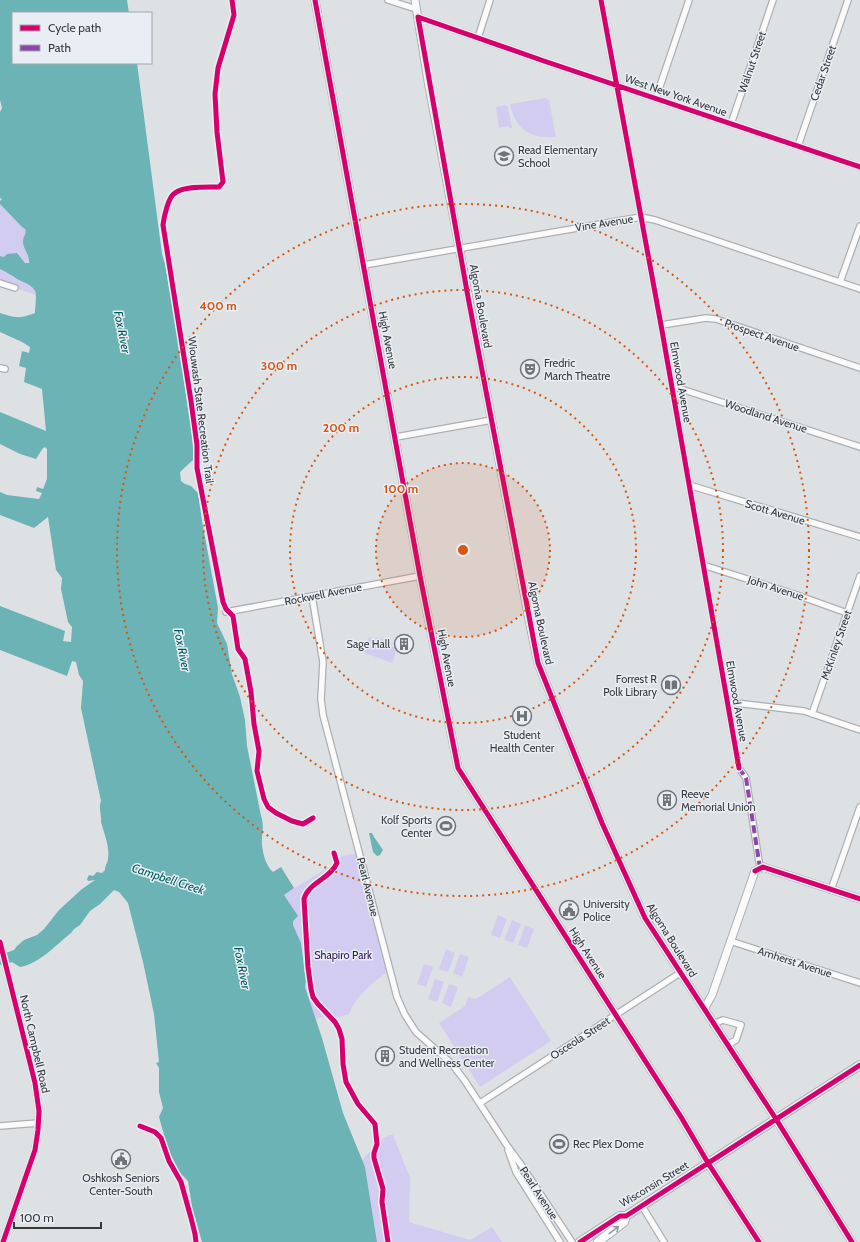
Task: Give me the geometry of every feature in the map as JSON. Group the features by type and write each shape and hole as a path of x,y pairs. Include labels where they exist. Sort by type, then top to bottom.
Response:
{"main road":[{"name":"High Avenue","path":"315,0 396,437 420,576 458,768 759,1242"},
{"name":"Algoma Boulevard","path":"415,0 538,663 602,823 640,909 713,1024 776,1119 852,1242"},
{"path":"704,1009 712,995 730,941 758,870 763,867 860,899"},
{"name":"Wisconsin Street","path":"580,1242 620,1216 626,1216 642,1206 860,1065"},
{"name":"Wisconsin Street","path":"598,1242 624,1222 626,1216"}],"street":[{"path":"388,0 416,9"},
{"path":"478,38 490,0"},
{"name":"Elmwood Avenue","path":"601,0 672,386 739,768 746,778 758,870"},
{"path":"656,98 689,0"},
{"name":"Walnut Street","path":"731,124 773,0"},
{"name":"Cedar Street","path":"798,146 848,0"},
{"name":"West New York Avenue","path":"418,18 860,167"},
{"name":"Vine Avenue","path":"364,265 641,217 655,220 860,289"},
{"path":"840,282 860,226"},
{"path":"0,283 15,288"},
{"name":"Prospect Avenue","path":"661,325 711,318 860,368"},
{"name":"Woodland Avenue","path":"672,386 860,447"},
{"path":"396,437 492,420"},
{"name":"Scott Avenue","path":"689,485 860,537"},
{"name":"John Avenue","path":"704,565 847,613"},
{"name":"Rockwell Avenue","path":"226,612 420,576"},
{"name":"McKinley Street","path":"812,714 860,576"},
{"name":"Pearl Avenue","path":"312,596 323,662 321,699 323,715 397,997 405,1015 416,1032 452,1064 465,1081 572,1242"},
{"path":"727,702 804,711 860,730"},
{"path":"831,890 860,807"},
{"name":"Amherst Avenue","path":"730,941 860,983"},
{"name":"North Campbell Road","path":"0,942 37,1091 38,1123 35,1150 3,1242"},
{"name":"Osceola Street","path":"480,1104 680,972"},
{"path":"713,1024 723,1020 741,1026 736,1040 727,1045"},
{"path":"0,1126 38,1123"},
{"name":"Pearl Avenue","path":"506,1144 516,1172 560,1242"},
{"path":"642,1206 664,1242"}],"green space":[{"path":"546,98 549,100 556,137 539,136 525,131 512,113 510,104"},
{"path":"505,105 508,107 512,128 509,128 508,126 499,128 496,107"},
{"path":"0,204 25,229 26,232 23,239 23,244 29,263 0,256"},
{"path":"0,269 33,288 36,295 0,283"},
{"path":"369,637 375,640 376,637 392,643 391,646 397,649 392,663 363,652"},
{"name":"Shapiro Park","path":"351,854 359,854 384,953 386,973 360,996 349,1014 339,1017 329,1016 315,1019 305,987 306,981 301,943 293,927 293,921 283,895 334,864 340,857"},
{"path":"498,915 507,919 500,938 491,935"},
{"path":"512,920 521,924 513,943 504,940"},
{"path":"525,925 534,929 527,948 518,945"},
{"path":"446,949 455,953 448,972 439,969"},
{"path":"460,954 469,957 462,977 453,973"},
{"path":"424,964 433,967 426,987 417,984"},
{"path":"510,977 551,1041 480,1087 439,1023 465,1006 468,997 476,999"},
{"path":"435,979 444,982 437,1002 428,999"},
{"path":"449,984 458,987 451,1007 442,1003"},
{"path":"393,1135 410,1178 409,1222 470,1240 492,1227 502,1242 377,1242 365,1167 362,1161 379,1141"}],"water":[{"path":"0,0 127,0 129,12 12,12 12,64 137,64 162,254 177,333 192,438 193,460 180,472 181,481 191,486 198,493 218,608 217,623 227,644 232,674 240,697 245,720 247,746 263,824 263,852 267,863 273,872 281,867 294,888 284,895 298,916 293,921 293,925 301,943 306,981 305,987 322,1038 343,1113 365,1167 377,1242 202,1242 192,1207 188,1181 180,1173 168,1149 159,1117 163,1108 159,1092 159,1068 156,1063 159,1062 154,1014 128,903 119,892 114,890 100,904 90,911 80,925 41,958 20,967 12,962 0,965 0,955 14,950 24,940 37,935 44,929 59,910 82,889 95,880 88,881 87,879 89,875 93,876 97,872 102,873 105,870 108,860 108,849 101,822 101,801 81,708 83,681 79,675 76,662 72,661 67,676 0,650 0,606 65,631 63,641 71,642 72,627 68,622 61,589 62,578 56,570 48,517 34,528 0,515 0,492 7,495 39,499 42,493 36,491 37,487 43,489 47,479 47,449 45,447 43,448 36,459 20,454 0,444 0,412 46,431 42,389 24,382 26,368 19,366 22,351 29,353 30,347 0,332 0,313 18,317 35,313 36,293 28,284 16,279 0,269 0,256 4,257 7,254 17,253 25,263 29,263 29,260 23,244 23,239 26,232 25,229 0,204 2,199 0,198 0,112 2,108 0,100"},
{"path":"369,833 372,833 383,850 380,855 377,856 373,852"}],"marked path":[{"path":"739,768 746,778 760,868"}],"cycle path":[{"name":"Wiouwash State Recreation Trail","path":"232,0 234,15 218,68 215,94 217,132 223,182 219,187 190,188 175,193 168,203 163,225 191,401 197,445 197,468 223,602 226,609 233,616 238,649 245,659 259,751 257,771 264,799 268,807 292,821 303,824 313,818"},
{"path":"315,0 420,576 458,768 759,1242"},
{"path":"601,0 661,325 739,768"},
{"path":"852,1242 776,1119 645,918 602,823 538,663 468,297 418,17 860,167"},
{"path":"334,853 337,863 334,868 310,889 304,899 308,967 311,989 313,997 335,1022 339,1029 342,1039 343,1064 346,1082 358,1104 375,1124 377,1144 374,1158 383,1189 382,1202 388,1242"},
{"path":"755,871 763,867 860,899"},
{"path":"0,942 35,1083 39,1111 35,1150 3,1242"},
{"path":"580,1242 620,1216 626,1216 860,1065"},
{"path":"140,1126 155,1132 161,1138 169,1161 181,1182 196,1242"}],"place":[{"name":"Read Elementary School","path":"504,156"},
{"name":"Fredric March Theatre","path":"530,369"},
{"name":"Sage Hall","path":"404,644"},
{"name":"Forrest R Polk Library","path":"671,685"},
{"name":"Student Health Center","path":"522,716"},
{"name":"Reeve Memorial Union","path":"667,800"},
{"name":"Kolf Sports Center","path":"446,826"},
{"name":"University Police","path":"569,910"},
{"name":"Student Recreation and Wellness Center","path":"385,1056"},
{"name":"Rec Plex Dome","path":"559,1144"},
{"name":"Oshkosh Seniors Center-South","path":"121,1159"}],"water label":[{"name":"Fox River","path":"122,332"},
{"name":"Fox River","path":"182,650"},
{"name":"Campbell Creek","path":"168,879"},
{"name":"Fox River","path":"242,968"}]}
